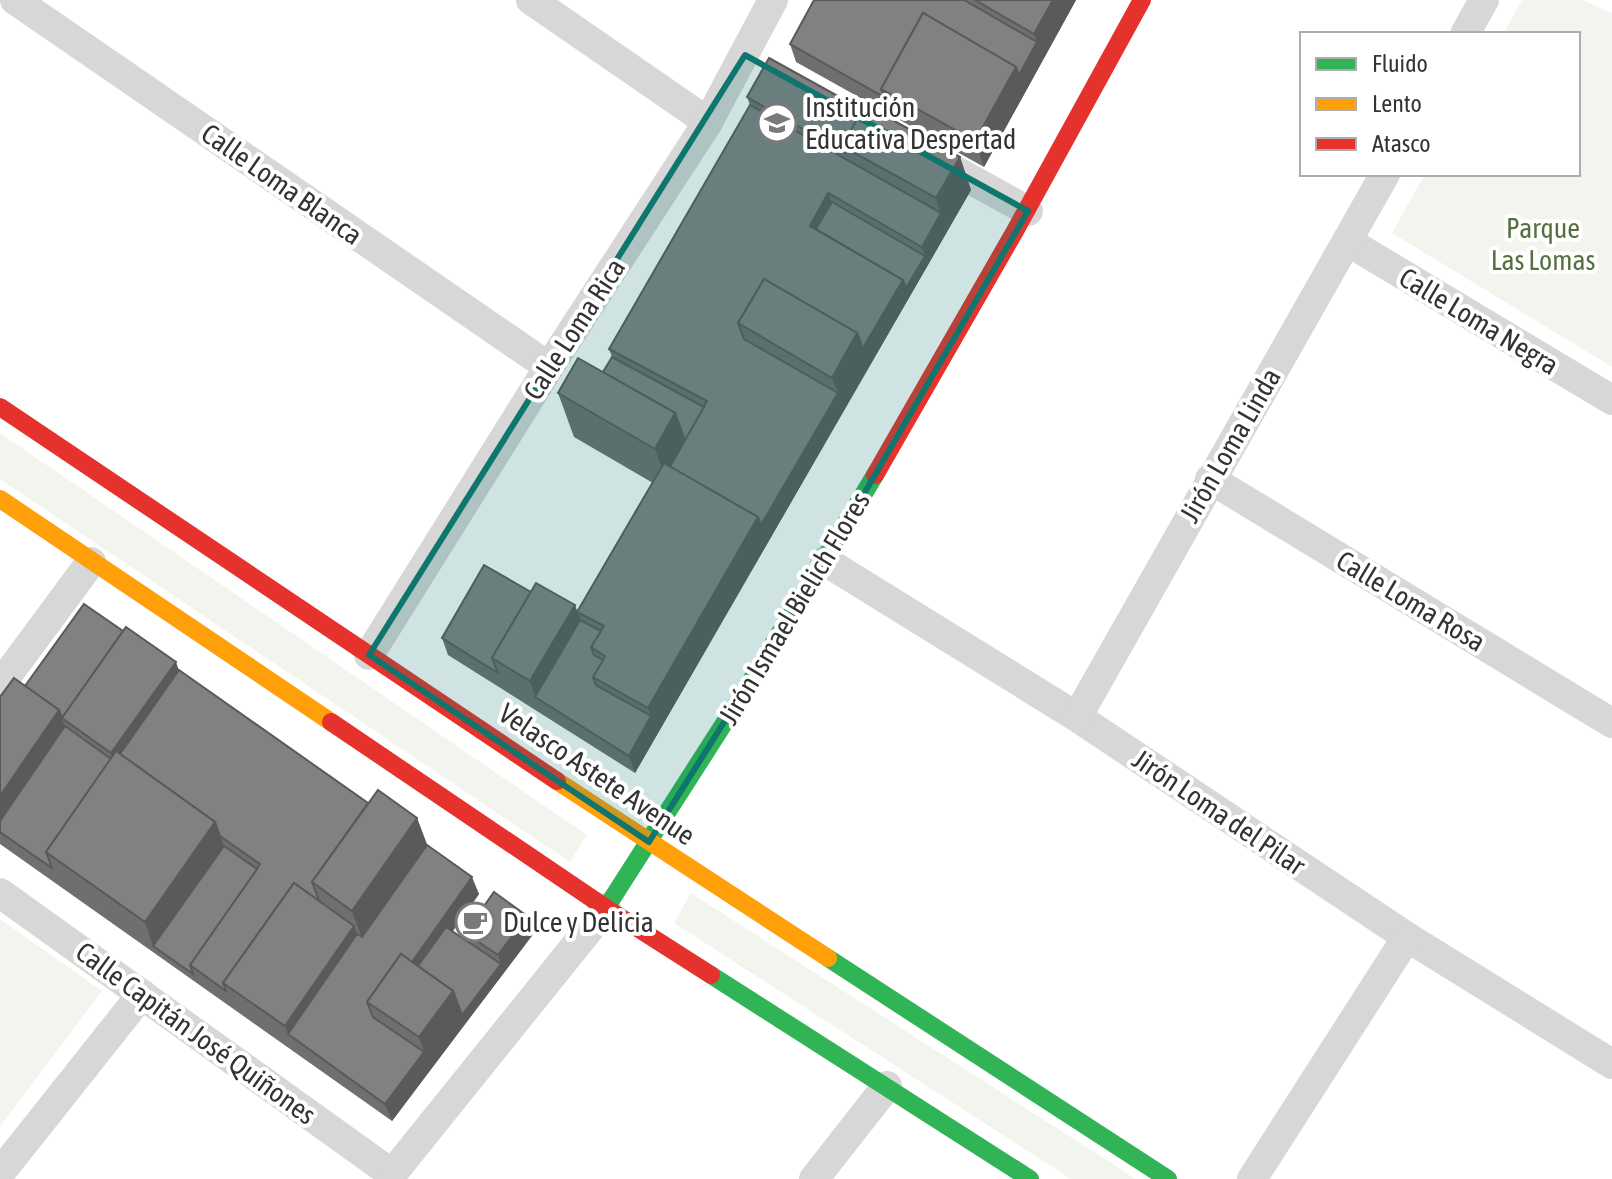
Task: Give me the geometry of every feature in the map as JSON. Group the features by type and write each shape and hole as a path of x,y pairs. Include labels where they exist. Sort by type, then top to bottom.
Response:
{"main road":[{"name":"Jirón Ismael Bielich Flores","path":"606,908 825,561 1028,211 1142,0"},
{"name":"Velasco Astete Avenue","path":"0,407 649,842 1168,1179"},
{"path":"0,499 606,908 1030,1179"}],"street":[{"name":"Calle Loma Blanca","path":"15,0 549,367"},
{"path":"531,0 708,122"},
{"name":"Calle Loma Rica","path":"369,655 549,367 708,122 773,0"},
{"path":"1466,32 1484,0"},
{"path":"745,55 772,70"},
{"path":"907,144 1028,211"},
{"name":"Jirón Loma Linda","path":"1077,717 1384,176"},
{"name":"Calle Loma Negra","path":"1347,241 1612,400"},
{"name":"Calle Loma Rosa","path":"1210,479 1612,723"},
{"name":"Jirón Loma del Pilar","path":"825,561 1077,717 1407,937 1612,1064"},
{"path":"0,685 91,562"},
{"name":"Calle Capitán José Quiñones","path":"0,893 390,1176"},
{"name":"Jirón Ismael Bielich Flores","path":"390,1176 606,908"},
{"path":"1252,1179 1407,937"},
{"path":"0,1173 142,994"},
{"path":"814,1179 887,1086"}],"highlighted area":[{"path":"745,55 1028,211 825,561 649,842 369,655"}],"green space":[{"name":"Parque Las Lomas","path":"1522,0 1582,0 1612,13 1612,367 1392,233 1424,176 1580,176 1580,32 1504,32"},
{"path":"0,433 587,835 570,862 0,479"},
{"path":"691,893 1136,1179 1071,1179 674,923"},
{"path":"0,919 102,991 0,1126"}],"building":[{"path":"814,0 964,0 1037,42 1019,75 1016,67 923,13 881,89 884,97 790,44"},
{"path":"975,0 1053,0 1034,34"},
{"path":"923,13 1016,67 975,141 881,89"},
{"path":"769,58 863,110 842,146 845,153 747,97"},
{"path":"750,105 941,213 922,247 828,193 810,226 903,280 863,348 857,333 764,279 738,323 744,339 838,393 761,525 758,517 670,467 707,401 609,349"},
{"path":"865,105 960,157 936,198 842,146"},
{"path":"832,202 925,256 906,288 903,280 816,229"},
{"path":"764,279 857,333 832,378 738,323"},
{"path":"612,357 704,407 685,440 675,413 603,372"},
{"path":"578,358 675,413 655,449 558,393"},
{"path":"664,463 758,517 648,708 593,677 605,656 591,647 604,626 577,612"},
{"path":"484,565 531,592 492,658 498,673 442,638"},
{"path":"536,583 575,605 530,681 492,658"},
{"path":"84,604 123,631 62,718 59,710 25,686"},
{"path":"580,620 601,631 591,647 594,655 603,660 593,677 596,685 651,716 629,756 535,697"},
{"path":"126,627 176,662 111,753 62,718"},
{"path":"179,670 368,803 312,882 319,901 294,883 223,983 226,991 190,965 260,864 220,836 215,822 120,754"},
{"path":"14,678 59,710 0,796 0,697"},
{"path":"65,726 111,759 46,852 52,868 0,832 0,821"},
{"path":"116,751 215,822 145,922 46,852"},
{"path":"378,790 417,818 352,911 312,882"},
{"path":"427,845 472,877 412,962 401,954 367,1002 373,1017 424,1052 385,1104 288,1034 357,934 362,937"},
{"path":"224,846 257,869 190,965 193,974 153,946"},
{"path":"294,883 354,926 285,1026 223,983"},
{"path":"494,892 527,916 498,955 465,933"},
{"path":"446,927 501,964 462,1015 453,991 418,966"},
{"path":"401,954 453,991 419,1037 367,1002"}],"traffic: fast":[{"path":"606,908 748,686 875,475"},
{"path":"828,958 1168,1179"},
{"path":"711,975 1030,1179"}],"traffic: slow":[{"path":"0,499 331,722"},
{"path":"557,781 828,958"}],"traffic: jam":[{"path":"875,475 1015,231 1142,0"},
{"path":"0,407 557,781"},
{"path":"331,722 606,908 711,975"}],"place":[{"name":"Institución Educativa Despertad","path":"777,123"},
{"name":"Dulce y Delicia","path":"475,922"}]}
